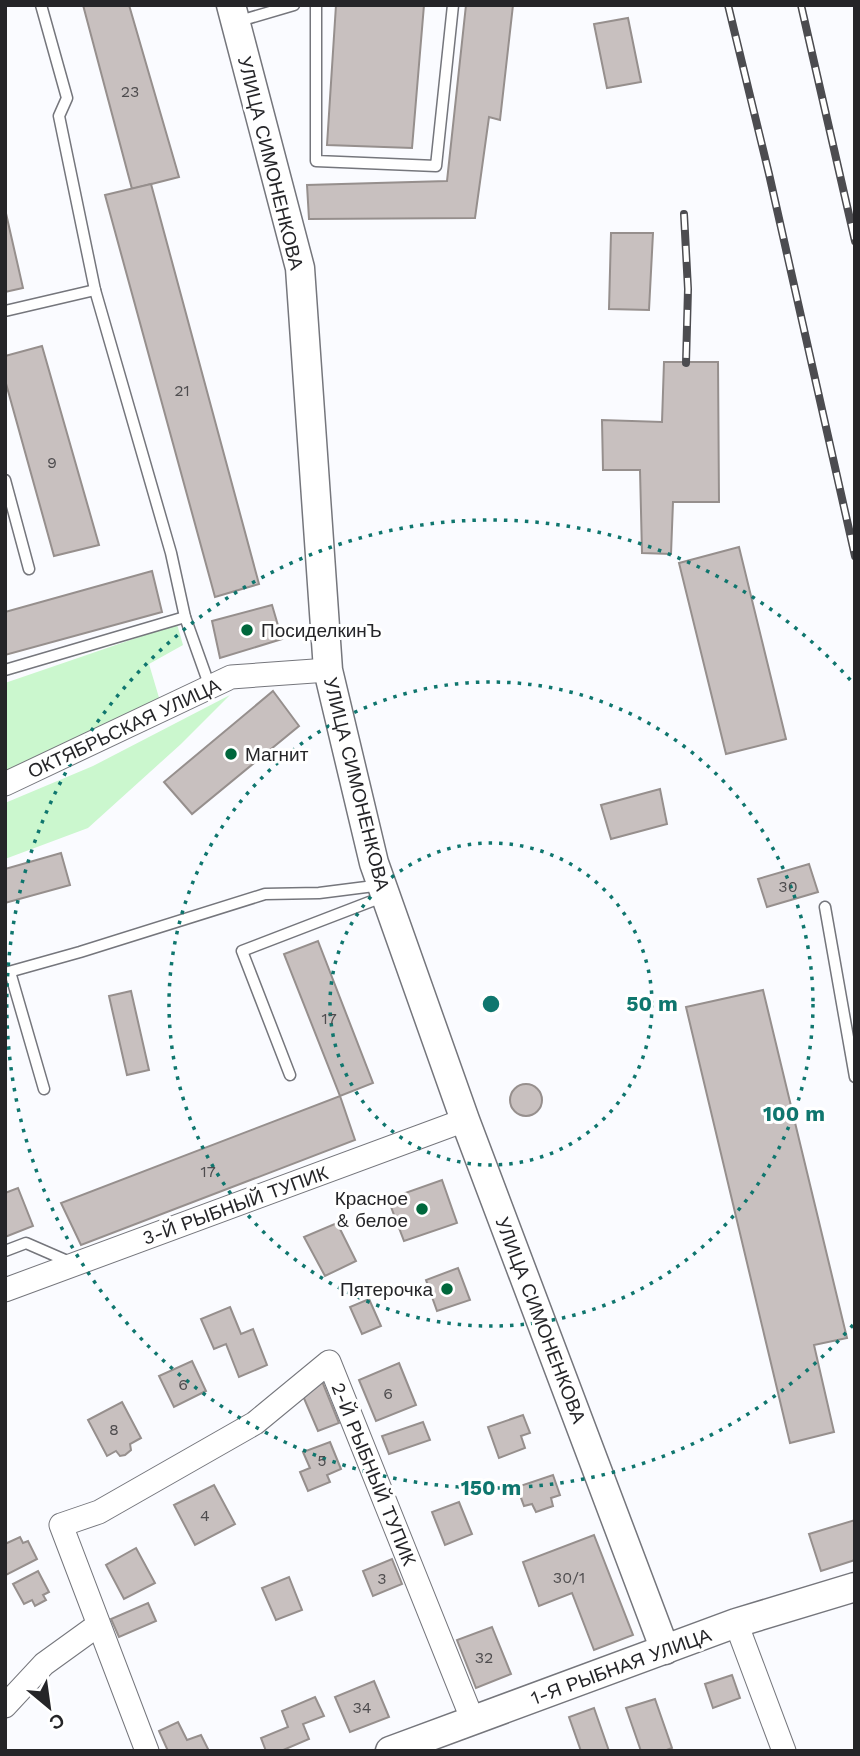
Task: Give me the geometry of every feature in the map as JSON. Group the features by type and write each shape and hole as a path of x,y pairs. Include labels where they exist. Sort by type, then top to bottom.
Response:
{"street":[{"name":"УЛИЦА СИМОНЕНКОВА","path":"233,14 300,268 328,670 374,863 465,1120 665,1650"},
{"name":"ОКТЯБРЬСКАЯ УЛИЦА","path":"5,784 231,677 328,670"},
{"name":"3-Й РЫБНЫЙ ТУПИК","path":"5,1290 465,1120"},
{"name":"2-Й РЫБНЫЙ ТУПИК","path":"98,1625 61,1525 99,1512 255,1423 329,1363 473,1721"},
{"name":"1-Я РЫБНАЯ УЛИЦА","path":"390,1751 736,1623 855,1587"},
{"path":"736,1623 783,1751"},
{"path":"5,1706 44,1664 98,1625 146,1751"}],"lane":[{"path":"41,5 67,98 59,116 95,290 171,553 185,617 210,687"},
{"path":"233,14 294,5"},
{"path":"316,5 316,162 436,166 453,5"},
{"path":"5,311 95,290"},
{"path":"5,480 29,569"},
{"path":"5,670 185,617"},
{"path":"44,1089 8,973 265,894 383,890"},
{"path":"290,1075 242,951 383,890"},
{"path":"825,906 855,1077"},
{"path":"5,1251 26,1243 74,1265"}],"green space":[{"path":"177,624 183,645 149,664 160,701 5,772 5,683"},
{"path":"230,695 181,744 88,828 5,859 5,803 93,766"}],"building":[{"path":"83,5 129,5 179,177 132,189"},
{"path":"336,5 424,5 412,148 327,145"},
{"path":"466,5 513,5 500,120 489,117 475,218 309,219 307,185 447,181"},
{"path":"628,18 641,82 607,88 594,24"},
{"path":"151,184 259,584 215,597 105,195"},
{"path":"5,209 23,288 5,292"},
{"path":"611,233 653,233 649,310 609,309"},
{"path":"42,346 99,545 54,556 5,380 5,356"},
{"path":"664,362 718,362 719,502 673,502 671,554 642,553 640,470 603,470 602,420 662,422"},
{"path":"739,547 786,739 726,754 679,563"},
{"path":"152,571 162,612 5,655 5,612"},
{"name":"ПосиделкинЪ","path":"272,605 282,639 220,658 212,621"},
{"name":"Магнит","path":"273,691 299,726 192,814 164,782"},
{"path":"660,789 667,824 611,839 601,805"},
{"path":"61,853 70,885 5,903 5,869"},
{"path":"809,864 818,892 767,907 758,879"},
{"path":"318,941 373,1083 340,1096 284,954"},
{"path":"763,990 847,1338 814,1345 834,1432 790,1443 686,1007"},
{"path":"131,991 149,1070 127,1075 109,996"},
{"path":"526,1084 537,1089 542,1100 537,1111 526,1116 515,1111 510,1100 515,1089"},
{"path":"340,1096 355,1140 81,1245 61,1203"},
{"path":"442,1180 457,1223 404,1241 388,1199"},
{"path":"18,1188 33,1226 5,1237 5,1193"},
{"path":"337,1223 356,1261 325,1276 304,1237"},
{"path":"458,1268 470,1300 437,1311 426,1280"},
{"path":"369,1299 381,1326 362,1334 350,1307"},
{"path":"230,1307 241,1334 253,1329 267,1365 239,1377 226,1344 214,1349 201,1319"},
{"path":"192,1361 206,1391 174,1407 159,1376"},
{"path":"399,1363 416,1405 376,1421 359,1380"},
{"path":"322,1381 339,1423 318,1431 300,1389"},
{"path":"122,1402 141,1438 130,1444 131,1450 125,1455 120,1456 116,1451 107,1456 88,1420"},
{"path":"523,1415 530,1433 521,1436 525,1448 499,1458 488,1427"},
{"path":"423,1422 430,1440 389,1454 382,1436"},
{"path":"330,1442 341,1469 327,1475 330,1482 308,1491 300,1472 310,1468 303,1452"},
{"path":"553,1475 560,1495 551,1498 553,1506 536,1512 532,1504 524,1506 517,1487"},
{"path":"214,1485 235,1524 195,1545 174,1505"},
{"path":"459,1502 472,1534 445,1545 432,1512"},
{"path":"855,1520 855,1560 821,1571 809,1534"},
{"path":"594,1535 633,1635 594,1650 572,1593 539,1606 523,1562"},
{"path":"20,1537 23,1543 28,1541 37,1559 6,1575 5,1544"},
{"path":"136,1548 155,1583 124,1599 106,1565"},
{"path":"392,1559 402,1584 373,1596 363,1571"},
{"path":"38,1571 49,1592 43,1595 46,1600 35,1606 32,1600 24,1604 13,1584"},
{"path":"289,1577 302,1610 276,1620 262,1588"},
{"path":"148,1603 156,1621 119,1637 111,1619"},
{"path":"492,1627 511,1674 476,1688 457,1640"},
{"path":"732,1675 740,1698 713,1708 705,1684"},
{"path":"374,1681 389,1717 350,1732 335,1697"},
{"path":"315,1697 324,1716 303,1724 309,1739 281,1751 266,1751 261,1738 288,1727 282,1711"},
{"path":"655,1699 672,1748 664,1751 641,1751 626,1708"},
{"path":"594,1708 609,1751 581,1751 569,1717"},
{"path":"178,1722 187,1740 201,1735 209,1751 168,1751 159,1731"}],"railway":[{"path":"728,5 855,556"},
{"path":"801,5 855,241"},
{"path":"684,214 688,289 686,363"}],"place":[{"name":"ПосиделкинЪ","path":"247,630"},
{"name":"Магнит","path":"231,754"},
{"name":"Красное & белое","path":"422,1209"},
{"name":"Пятерочка","path":"447,1289"}]}
